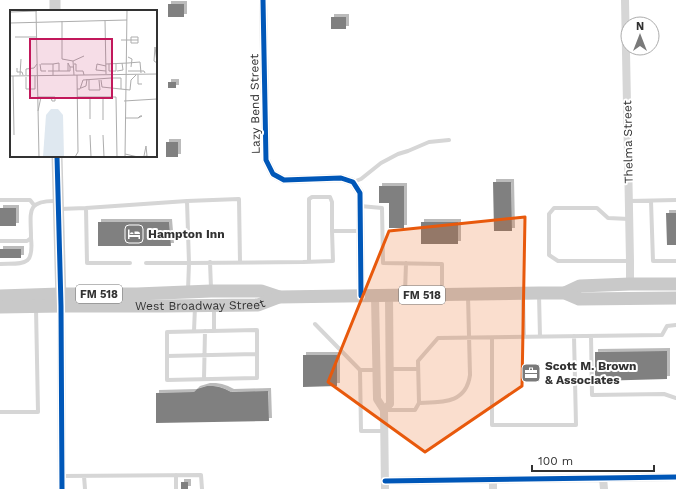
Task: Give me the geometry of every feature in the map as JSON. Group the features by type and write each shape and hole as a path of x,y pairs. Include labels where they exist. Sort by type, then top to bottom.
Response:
{"main road":[{"name":"West Broadway Street","path":"565,293 580,286 676,284"},
{"name":"West Broadway Street","path":"0,308 36,306 61,300 211,291 261,291 279,297 565,293 579,299 676,298"},
{"path":"163,306 174,301 191,299 211,291"},
{"path":"195,306 209,300 238,297 244,291"},
{"name":"West Broadway Street","path":"3,297 163,306 258,305 279,297"}],"street":[{"name":"Lazy Bend Street","path":"263,0 266,160 273,174 284,180 341,178 354,182"},
{"name":"Thelma Street","path":"625,0 630,284"},
{"path":"58,157 61,300 62,489"},
{"path":"354,182 360,193 361,296"},
{"path":"375,296 377,399 384,410 385,485 493,480 676,478"},
{"path":"384,410 390,404 389,296"},
{"path":"377,370 389,369"},
{"path":"603,478 604,489"},
{"path":"493,480 493,489"}],"lane":[{"path":"354,182 361,179 381,163 398,154 428,142 449,140"},
{"path":"146,263 309,262 333,261 332,202 330,197 312,197 310,199 309,262"},
{"path":"0,264 25,262 28,260 32,254 31,210 34,205 48,200 58,205 86,208 239,199 240,262"},
{"path":"0,200 30,200 34,205"},
{"path":"629,201 676,200"},
{"path":"187,201 189,262 188,292"},
{"path":"651,201 653,261 676,261"},
{"path":"360,206 382,208 383,263 442,264 442,295"},
{"path":"86,208 87,264 130,263"},
{"path":"629,219 608,218 597,208 554,208 549,214 549,256 558,261 630,261"},
{"path":"332,231 361,231"},
{"path":"0,241 27,240 31,238"},
{"path":"210,262 211,291"},
{"path":"405,295 406,263"},
{"path":"523,293 524,337"},
{"path":"539,293 540,337"},
{"path":"419,403 443,402 456,398 462,394 469,383 468,294"},
{"path":"0,412 38,412 36,306"},
{"path":"194,331 195,306"},
{"path":"214,306 214,331"},
{"path":"315,324 360,370 361,431 384,431"},
{"path":"384,410 415,410 419,403 418,361 438,338 662,335 667,326 676,325"},
{"path":"257,330 257,378 166,380 166,332 194,331 257,330"},
{"path":"204,379 205,331"},
{"path":"492,338 492,425 576,425 574,336"},
{"path":"590,336 592,395 664,394 676,398"},
{"path":"166,356 257,354"},
{"path":"389,369 418,369"},
{"path":"360,370 377,370"},
{"path":"176,475 176,489"},
{"path":"62,476 201,475 202,489"},
{"path":"84,476 84,489"}],"highlighted area":[{"path":"525,217 522,386 425,452 328,382 389,231"}],"building":[{"path":"168,4 184,4 184,17 168,17"},
{"path":"331,17 346,17 346,29 331,29"},
{"path":"168,82 176,82 176,88 168,88"},
{"path":"166,142 178,142 178,157 166,157"},
{"path":"493,182 511,182 512,231 494,231"},
{"path":"379,186 404,186 404,228 389,228 389,203 379,203"},
{"path":"0,208 16,208 16,226 0,226"},
{"path":"666,213 676,213 676,245 667,245"},
{"name":"Hampton Inn","path":"98,222 169,222 171,246 98,246"},
{"path":"421,222 458,222 458,244 421,244"},
{"path":"0,249 21,249 21,258 0,258"},
{"path":"667,351 667,379 595,381 595,352"},
{"path":"303,355 337,355 337,386 303,387"},
{"path":"207,386 219,387 231,392 268,391 269,421 156,423 156,393 194,392 197,389"},
{"path":"181,482 188,482 188,489 181,489"}],"cycle path":[{"path":"263,0 266,160 273,174 284,180 341,178 353,182 360,193 361,296"},
{"path":"57,157 61,306 62,489"},
{"path":"385,481 676,477"}],"place":[{"name":"Hampton Inn","path":"134,234"},
{"name":"Scott M. Brown & Associates","path":"531,373"}]}
